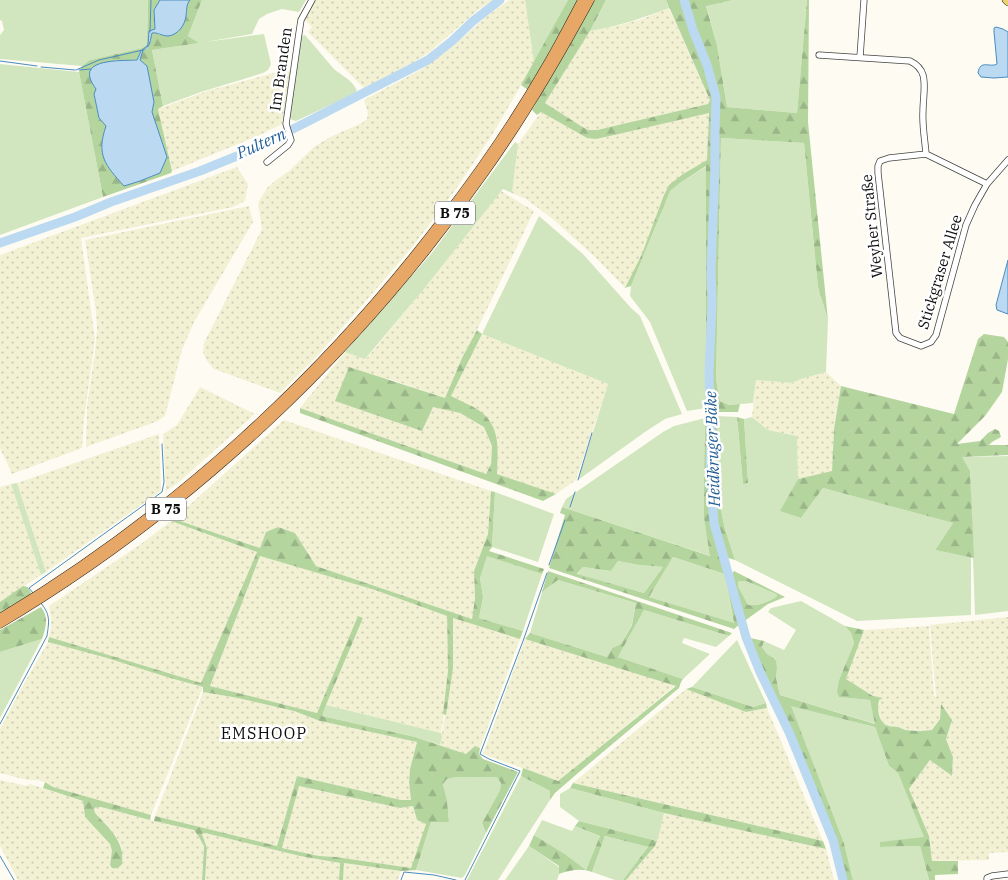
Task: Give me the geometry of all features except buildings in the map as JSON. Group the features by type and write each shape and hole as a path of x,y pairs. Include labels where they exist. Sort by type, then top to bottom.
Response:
{"highway":[{"name":"B 75","path":"0,624 115,541 192,481 242,438 321,362 410,261 471,182 545,68 582,0"},
{"name":"B 75","path":"43,594 132,536 196,486 280,412 349,341 414,265 486,171 564,48 590,0"},
{"name":"B 75","path":"0,618 32,602"}],"street":[{"name":"Im Branden","path":"267,162 288,145 291,140 288,132 287,118 301,20 312,0"},
{"path":"860,57 864,0"},
{"path":"819,54 910,61 915,64 920,69 924,81 922,113 926,154 987,184"},
{"name":"Weyher Straße","path":"926,154 889,158 880,162 878,166 896,333 900,338 921,346 931,342"},
{"name":"Stickgraser Allee","path":"931,342 936,335 966,225 980,194 1008,160"},
{"path":"988,880 992,876 1008,874"}],"green space":[{"path":"0,0 148,0 147,45 142,48 90,60 82,66 0,59 0,35 4,30 0,20"},
{"path":"148,0 160,0 154,10 155,30 149,31 148,45 141,51 137,60 112,61 94,95 99,118 106,126 102,152 104,159 124,186 160,173 167,157 152,112 154,102 147,66 140,60 143,50 147,49 152,33 155,32 160,35 186,18 187,4 190,0 202,0 188,36 199,43 152,50 163,106 158,109 172,171 171,173 103,197 79,72 82,66 90,60 142,48 147,45"},
{"path":"202,0 306,0 299,12 282,9 259,19 252,34 205,42 264,34 271,64 268,70 163,106 152,50 199,43 188,36"},
{"path":"315,0 493,0 478,10 431,51 413,63 364,88 308,32 312,27 304,19"},
{"path":"509,0 525,0 534,63 492,135 456,189 413,246 319,354 280,393 214,369 203,353 204,343 262,229 258,203 267,188 289,171 314,147 367,119 368,113 364,100 422,69"},
{"path":"525,0 568,0 534,63"},
{"path":"568,0 578,0 528,90 521,85"},
{"path":"594,0 606,0 590,31 545,103 588,130 597,130 708,104 710,100 666,0 733,0 706,6 717,45 727,107 797,113 807,0 809,0 808,122 828,320 818,287 804,143 721,138 716,379 720,401 729,405 740,404 738,412 713,412 710,374 717,106 715,106 709,409 706,408 706,166 670,191 631,286 625,288 642,254 669,185 707,160 709,113 596,139 587,138 541,112 537,115 532,110"},
{"path":"606,0 666,0 669,8 611,27 590,31"},
{"path":"733,0 807,0 797,113 727,107 717,45 706,5"},
{"path":"669,8 710,100 708,104 597,130 588,130 545,103 590,31 642,19"},
{"path":"305,35 334,69 350,81 357,91 296,121 290,117 290,112 301,36"},
{"path":"0,64 79,72 103,197 0,235"},
{"path":"281,71 291,71 282,124 258,136 172,171 158,109 210,90"},
{"path":"541,112 587,138 596,139 709,112 707,160 683,174 625,288 597,259 554,220 526,199 512,193 518,144"},
{"path":"721,138 804,143 818,287 828,320 826,372 792,383 756,380 753,403 729,405 720,401 716,379"},
{"path":"515,142 518,144 512,193 503,189 424,289 365,359 345,352 431,254"},
{"path":"707,166 706,408 687,411 650,322 630,296 631,286 670,191"},
{"path":"237,167 248,184 245,201 233,207 81,238 95,339 82,448 12,474 0,448 0,255"},
{"path":"501,191 534,211 462,358 445,398 386,378 422,431 433,406 460,413 484,427 492,446 491,464 486,474 300,408 345,352 366,359"},
{"path":"249,206 253,222 194,322 182,350 165,416 158,421 86,447 87,406 97,329 85,240"},
{"path":"539,216 583,254 640,316 682,414 665,419 578,480 608,384 482,334"},
{"path":"477,330 482,334 451,396 480,411 492,424 497,440 497,474 556,494 543,501 300,413 300,408 486,474 491,464 492,446 484,427 460,413 433,407 422,431 335,401 349,367 445,398 462,358"},
{"path":"482,334 608,384 576,480 556,494 497,474 498,453 496,435 451,396"},
{"path":"984,334 1004,337 1008,342 1008,359 1002,392 985,416 957,444 980,441 995,429 999,431 1001,437 989,445 1008,445 1008,455 962,457 970,471 974,558 935,550 953,523 823,488 801,518 780,511 798,479 832,471 834,429 841,386 954,414 978,339"},
{"path":"826,372 841,386 834,429 832,472 798,479 797,436 768,430 752,417 756,380 792,383"},
{"path":"200,387 255,414 178,483 166,491 163,434 177,425"},
{"path":"717,416 737,417 743,484 748,483 744,419 752,417 768,430 797,436 798,479 781,511 801,518 823,488 953,523 935,550 971,557 971,615 857,621 735,560 725,529 719,501"},
{"path":"717,416 719,501 725,529 735,560 725,557 715,523 711,473 712,418"},
{"path":"737,417 744,419 748,483 743,484"},
{"path":"705,418 704,518 711,556 562,507 566,499 663,432 674,426"},
{"path":"705,418 710,419 709,474 713,521 741,623 734,629 549,568 565,515 560,513 562,507 710,556 704,518","holes":["673,557 725,574 734,623 649,597","618,561 639,565 663,567 644,593 577,574 583,567 611,571"]},
{"path":"284,420 491,491 488,534 474,571 475,598 472,619 316,566 295,533 278,527 266,532 260,548 174,519"},
{"path":"159,434 161,491 46,572 17,483"},
{"path":"1008,456 1008,611 975,615 970,471 961,457"},
{"path":"17,483 46,572 41,575 11,484"},
{"path":"11,484 41,575 0,602 0,487"},
{"path":"491,491 495,492 492,547 489,551 544,569 542,574 487,556 480,578 483,597 479,618 523,631 520,639 453,618 453,668 446,715 443,714 448,671 447,616 375,590 260,556 210,686 317,713 358,616 363,618 322,716 415,737 466,754 475,746 480,748 479,754 483,759 518,772 486,833 482,823 500,790 501,783 497,777 457,777 447,779 443,784 449,822 431,822 416,870 401,871 344,863 343,880 339,880 340,863 300,856 205,833 202,834 207,848 205,880 202,880 204,846 194,830 154,821 155,816 277,846 297,776 401,800 411,800 410,769 417,742 320,721 294,711 203,692 203,687 48,642 49,637 201,683 257,552 171,521 174,519 260,548 266,532 278,527 295,533 316,566 472,619 475,598 474,571 488,534","holes":["299,786 400,808 413,806 417,820 426,824 411,868 319,856 282,848"]},
{"path":"495,492 554,514 538,562 492,547"},
{"path":"171,521 257,552 201,684 49,637 51,618 49,606 141,544"},
{"path":"487,555 542,574 523,631 479,618 483,597 480,578"},
{"path":"260,556 375,590 447,616 448,671 441,733 326,705 363,618 358,617 317,713 210,686"},
{"path":"673,557 725,574 734,624 649,597"},
{"path":"618,561 663,567 644,593 577,575 583,567 611,571"},
{"path":"548,571 732,633 729,636 644,610 618,657 683,679 679,688 578,773 555,793 550,800 550,791 521,776 523,768 558,781 676,686 525,639 530,633 607,657 612,648 621,644 632,625 636,603 558,580 542,592"},
{"path":"734,571 785,597 768,604 743,622 730,576","holes":["738,581 746,581 776,594 777,596 763,603 748,605 738,586"]},
{"path":"558,580 636,603 632,624 621,644 612,648 607,657 530,633 542,592"},
{"path":"738,581 746,581 777,596 763,603 748,605 738,586"},
{"path":"23,586 28,587 31,593 27,598 0,614 0,602"},
{"path":"801,601 845,626 851,633 854,643 839,680 840,697 870,700 876,724 780,695 776,678 777,669 772,657 762,647 764,641 784,650 796,630 768,612 771,608"},
{"path":"41,607 46,619 46,627 42,639 0,652 0,630"},
{"path":"644,610 729,636 716,647 684,638 682,643 710,654 683,679 618,657"},
{"path":"453,617 520,639 480,748 475,746 466,754 440,745 453,668"},
{"path":"1008,617 1008,852 989,853 989,860 932,861 929,836 909,789 930,760 952,776 953,757 946,739 941,705 940,719 932,730 905,730 888,726 881,721 877,706 882,698 873,696 846,679 864,630 929,626 934,695 936,697 930,625"},
{"path":"845,626 864,630 846,679 873,696 883,698 879,700 878,707 883,723 887,726 899,727 905,730 932,730 940,719 941,704 952,720 946,739 953,757 952,776 930,760 909,789 929,836 932,861 958,861 958,874 935,875 935,880 929,880 920,846 880,847 880,842 924,837 898,773 889,766 875,727 791,706 844,843 853,880 844,880 833,839 789,731 746,637 764,641 762,647 776,661 776,678 780,695 875,724 870,700 839,697 837,692 839,680 854,643 851,633"},
{"path":"42,639 0,718 0,652"},
{"path":"525,639 676,685 558,781 483,754"},
{"path":"737,640 766,703 753,707 692,687"},
{"path":"48,642 203,687 151,815 53,787 45,782 27,780 0,773 0,729"},
{"path":"692,687 753,707 766,703 767,708 746,712 686,689"},
{"path":"686,689 746,712 767,708 823,841 573,783"},
{"path":"203,692 294,711 320,721 417,742 410,769 409,782 412,800 401,800 297,776 277,846 155,816"},
{"path":"326,705 441,733 440,745 415,737 322,716"},
{"path":"790,705 875,727 889,766 898,773 925,838 881,842 880,847 920,846 929,880 853,880 844,843"},
{"path":"521,776 550,791 550,800 498,880 467,880"},
{"path":"457,777 498,777 501,783 500,790 482,823 486,833 465,875 462,878 416,870 431,822 449,822 443,784 447,779"},
{"path":"0,780 27,786 30,784 83,801 85,817 110,844 112,851 110,865 123,862 121,846 116,836 95,813 94,809 96,807 194,830 204,846 202,880 18,880 0,846"},
{"path":"45,782 53,787 151,815 150,820 101,807 94,809 95,813 112,831 118,841 122,852 122,864 120,866 112,868 110,865 112,851 110,844 85,817 83,801 43,788"},
{"path":"573,783 823,841 826,849 664,813 570,788"},
{"path":"298,786 400,808 413,806 417,820 426,824 411,868 319,856 282,848"},
{"path":"570,788 664,813 657,841 579,821 560,807 560,794"},
{"path":"664,813 826,849 834,880 626,880 655,846"},
{"path":"542,820 572,831 575,826 600,836 586,870 565,854 534,835"},
{"path":"579,821 657,841 655,846 626,880 623,880 648,847 605,836 592,872 576,870 559,874 559,866 529,846 534,835 565,854 586,870 600,836 575,826"},
{"path":"205,833 300,856 340,863 339,880 205,880 207,848 202,834"},
{"path":"605,836 648,847 623,880 615,880 592,872"},
{"path":"529,846 559,867 557,880 505,880"},
{"path":"344,863 401,871 398,880 343,880"}],"water":[{"path":"160,0 190,0 187,5 183,26 175,34 168,36 152,33 149,45 143,50 140,60 147,66 154,102 152,112 167,157 160,173 124,186 104,159 102,145 106,126 99,118 94,94 96,89 90,79 90,72 93,67 99,64 137,60 141,51 148,45 149,31 155,29 154,10"},
{"path":"996,27 1008,32 1008,77 981,77 978,73 981,66 997,64 994,32"},
{"path":"1008,260 1008,314 997,310 996,305"}],"waterway":[{"path":"150,32 151,0"},
{"name":"Pultern","path":"0,243 200,171 237,156 299,126 428,60 500,0"},
{"name":"Heidkruger Bäke","path":"684,0 716,97 709,373 710,473 714,523 746,637 760,672 789,732 833,840 843,880"},
{"path":"76,70 99,60 143,50"},
{"path":"0,61 37,66"},
{"path":"41,67 75,70"},
{"path":"79,70 91,69"},
{"path":"578,480 592,433"},
{"path":"33,593 29,588 162,492 164,482 162,444"},
{"path":"570,507 575,492"},
{"path":"549,565 565,520"},
{"path":"465,880 520,771 480,754 547,573"},
{"path":"0,724 47,636 48,618 40,602"},
{"path":"0,856 14,880"},
{"path":"401,880 404,872 434,875 456,880"}],"district":[{"name":"EMSHOOP","path":"264,733"}]}
